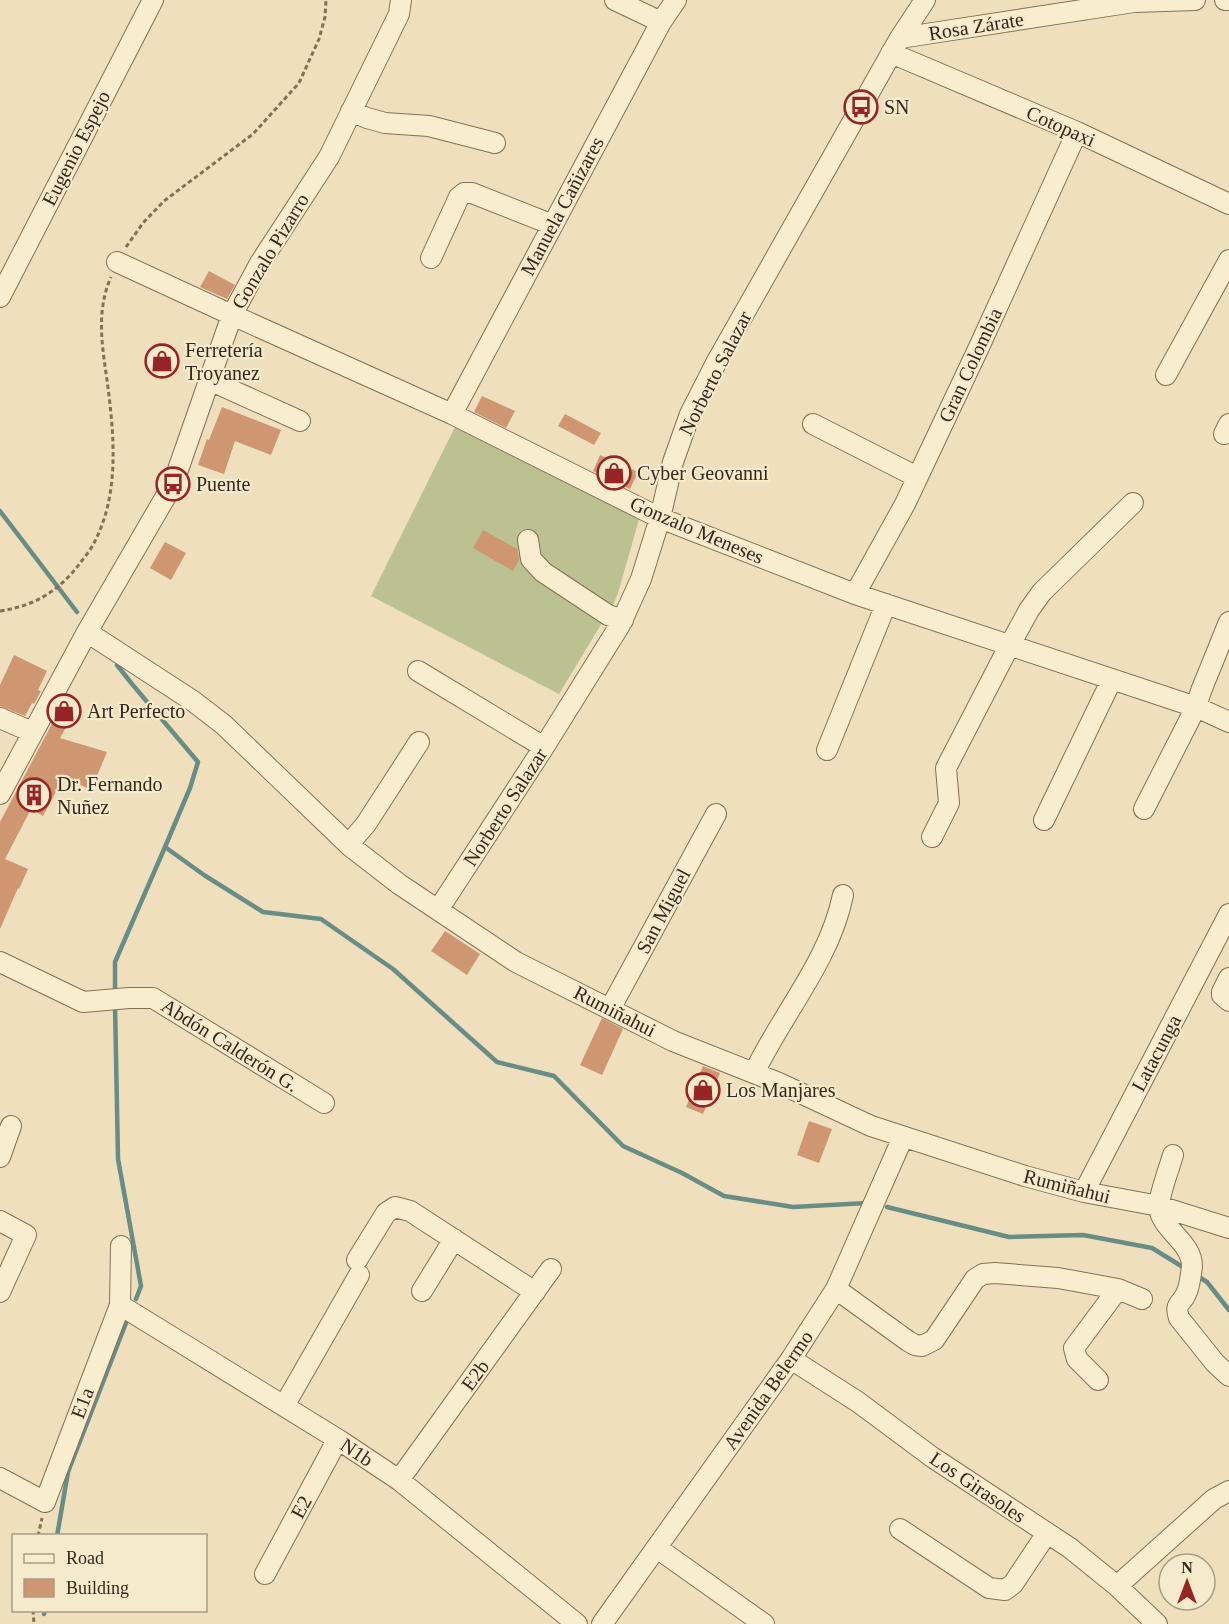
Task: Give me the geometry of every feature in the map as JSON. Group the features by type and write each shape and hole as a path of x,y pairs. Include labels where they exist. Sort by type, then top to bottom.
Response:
{"street":[{"name":"Eugenio Espejo","path":"0,297 153,0"},
{"name":"Gonzalo Pizarro","path":"0,794 87,632 173,484 232,315 260,263 329,157 399,14 401,0"},
{"path":"615,0 661,22"},
{"name":"Manuela Cañizares","path":"452,414 661,22 675,0"},
{"name":"Norberto Salazar","path":"438,910 623,620 641,579 660,518 673,462 690,414 722,352 895,46 925,0"},
{"name":"Rosa Zárate","path":"895,46 1134,2 1195,0"},
{"name":"Cotopaxi","path":"895,46 1229,204"},
{"path":"351,111 385,123 429,126 495,143"},
{"name":"Gran Colombia","path":"855,594 905,504 1077,132"},
{"path":"431,258 459,197 464,193 472,193 553,225"},
{"path":"1166,375 1229,260"},
{"name":"Gonzalo Meneses","path":"117,262 452,414 660,518 855,594 1196,707 1229,722"},
{"path":"208,380 300,421"},
{"path":"813,424 917,477"},
{"path":"932,837 949,803 946,768 1029,610 1042,592 1133,504"},
{"path":"528,540 531,559 543,572 608,615 623,620"},
{"path":"827,750 886,604"},
{"path":"1144,809 1196,707 1229,621"},
{"name":"Rumiñahui","path":"87,632 193,701 224,725 349,844 399,884 516,962 673,1041 779,1083 871,1126 1025,1176 1084,1192 1159,1206 1229,1228"},
{"path":"418,671 544,747"},
{"path":"1044,820 1112,679"},
{"path":"0,718 32,732"},
{"path":"349,844 366,824 419,742"},
{"name":"San Miguel","path":"610,1009 716,813"},
{"path":"753,1073 828,941 843,895"},
{"name":"Latacunga","path":"1084,1192 1221,950 1229,914"},
{"name":"Abdón Calderón G.","path":"0,962 83,1002 153,998 324,1103"},
{"path":"1229,978 1222,992 1222,995 1229,1001"},
{"path":"0,1157 11,1126"},
{"name":"Avenida Belermo","path":"602,1624 791,1359 836,1289 903,1137"},
{"path":"1173,1155 1159,1206 1165,1222 1187,1248 1190,1276 1186,1295 1178,1304 1177,1312 1179,1318 1229,1376"},
{"path":"284,1406 386,1213 395,1207 410,1211 535,1292"},
{"path":"0,1221 26,1234 0,1292"},
{"path":"422,1291 454,1239"},
{"name":"E1a","path":"0,1478 45,1502 120,1305 121,1246"},
{"name":"E2b","path":"399,1480 551,1269"},
{"path":"836,1289 908,1341 922,1346 934,1340 975,1279 983,1274 1058,1278 1118,1289 1142,1299"},
{"path":"1098,1380 1077,1359 1074,1348 1118,1289"},
{"name":"N1b","path":"120,1305 339,1440 399,1480 577,1624"},
{"name":"Los Girasoles","path":"791,1359 858,1402 932,1457 1070,1548 1117,1586 1157,1624"},
{"name":"E2","path":"265,1574 328,1456 339,1440"},
{"path":"1117,1586 1214,1499 1229,1491"},
{"path":"900,1529 989,1588 1005,1590 1013,1584 1047,1533"},
{"path":"657,1548 764,1624"}],"path":[{"path":"0,611 36,602 66,579"}],"green space":[{"path":"455,427 640,516 614,603 559,694 371,596"}],"building":[{"path":"209,271 235,285 227,299 200,287"},
{"name":"Ferretería Troyanez","path":"157,346 176,356 167,376 147,367"},
{"path":"482,396 515,411 506,428 474,412"},
{"path":"222,407 281,430 271,455 235,441 224,474 198,465"},
{"path":"565,414 601,433 594,445 558,426"},
{"name":"Cyber Geovanni","path":"600,455 638,472 630,489 593,471"},
{"path":"483,530 517,549 519,560 513,571 473,548"},
{"path":"165,542 186,553 171,580 150,568"},
{"path":"14,655 47,671 38,690 41,691 25,716 0,706 0,685"},
{"path":"63,703 76,709 60,738 107,752 91,790 64,777 43,816 31,809 5,859 28,869 0,929 0,822"},
{"path":"445,931 480,954 467,975 431,951"},
{"path":"602,1018 623,1029 602,1075 580,1065"},
{"name":"Los Manjares","path":"703,1066 720,1073 703,1114 686,1107"},
{"path":"809,1121 832,1129 819,1163 797,1155"}],"waterway":[{"path":"0,511 77,612"},
{"path":"117,665 198,762 190,788 165,847 204,875 263,912 321,919 393,969 497,1062 554,1076 623,1146 682,1173 724,1196 793,1207 867,1203"},
{"path":"115,993 115,962 165,847"},
{"path":"115,1004 118,1159 141,1286 136,1299"},
{"path":"887,1207 1009,1237 1083,1235 1152,1248 1186,1269"},
{"path":"1196,1275 1207,1282 1229,1310"},
{"path":"57,1534 68,1472 126,1323"}],"place":[{"name":"SN","path":"861,107"},
{"name":"Ferretería Troyanez","path":"162,361"},
{"name":"Cyber Geovanni","path":"614,473"},
{"name":"Puente","path":"173,484"},
{"name":"Art Perfecto","path":"64,711"},
{"name":"Dr. Fernando Nuñez","path":"34,795"},
{"name":"Los Manjares","path":"703,1090"}]}
